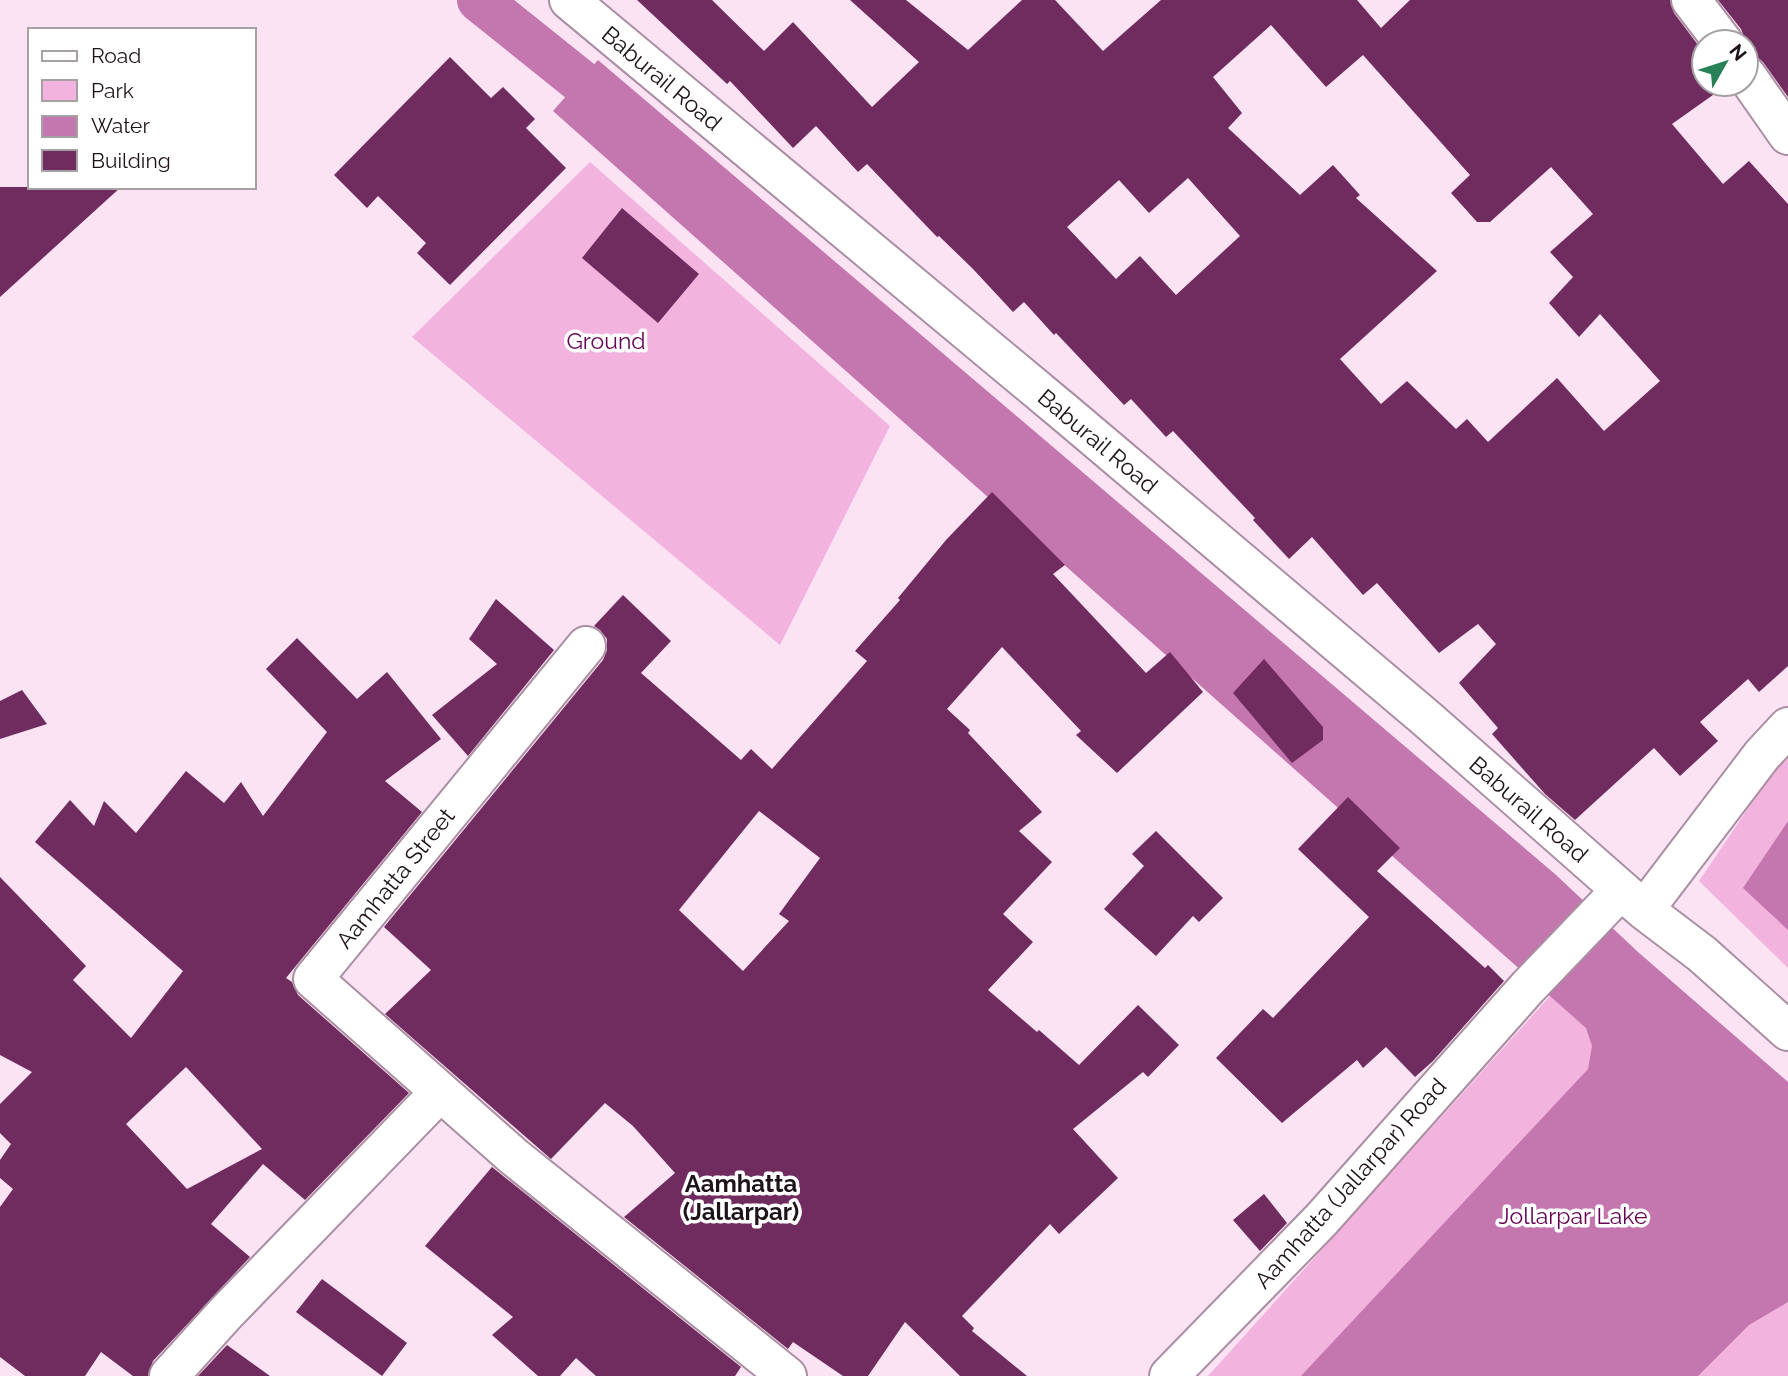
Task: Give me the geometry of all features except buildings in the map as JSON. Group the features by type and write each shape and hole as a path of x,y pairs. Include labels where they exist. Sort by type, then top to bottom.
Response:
{"street":[{"name":"Baburail Road","path":"569,0 1427,719 1624,902 1702,954 1788,1031"},
{"path":"1691,0 1712,28"},
{"path":"1760,95 1788,135"},
{"name":"Aamhatta Street","path":"586,646 313,979 513,1156 787,1376"},
{"name":"Aamhatta (Jallarpar) Road","path":"1169,1376 1322,1219 1528,987 1624,902 1788,727"},
{"path":"169,1376 225,1314 440,1092"}],"green space":[{"name":"Ground","path":"590,162 890,426 780,645 412,337"},
{"path":"1788,749 1788,968 1699,881"},
{"name":"Jollarpar Lake","path":"1559,986 1788,1193 1788,1376 1208,1376"}],"water":[{"path":"598,60 1555,874 1638,952 1788,1082 1788,1302 1749,1325 1698,1376 1301,1376 1588,1069 1592,1046 1586,1028 553,111"},
{"path":"1788,821 1788,930 1743,888"}],"waterway":[{"path":"479,0 580,81"}],"district":[{"name":"Aamhatta (Jallarpar)","path":"741,1197"}]}
